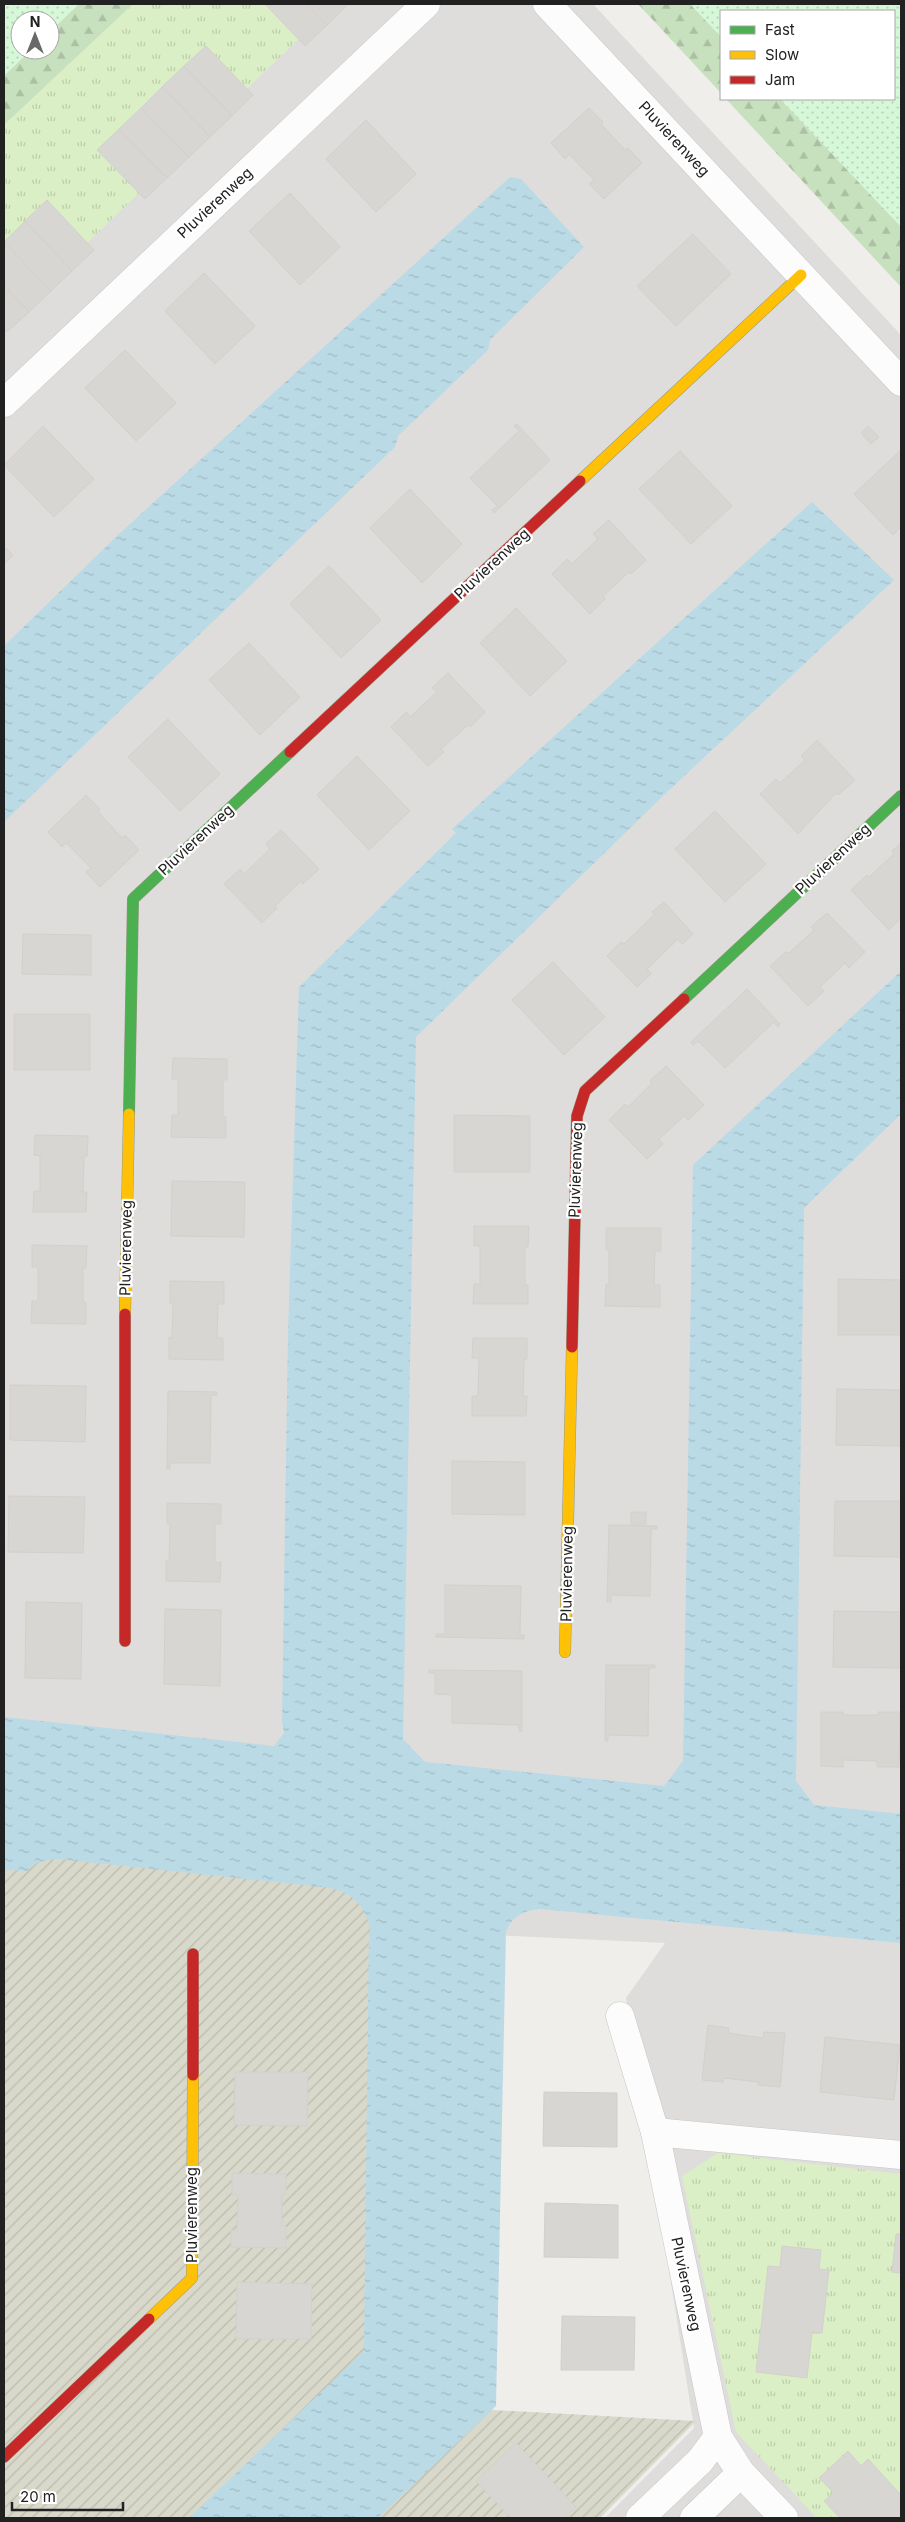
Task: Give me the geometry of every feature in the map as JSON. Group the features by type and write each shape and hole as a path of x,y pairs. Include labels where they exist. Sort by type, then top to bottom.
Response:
{"street":[{"name":"Pluvierenweg","path":"4,403 426,4"},
{"name":"Pluvierenweg","path":"547,4 901,382"},
{"name":"Pluvierenweg","path":"125,1641 124,1359 133,899 801,275"},
{"name":"Pluvierenweg","path":"565,1652 577,1116 585,1091 901,796"},
{"name":"Pluvierenweg","path":"4,2457 192,2278 194,1954"},
{"name":"Pluvierenweg","path":"620,2016 655,2132 718,2437 741,2473 784,2518"},
{"path":"655,2132 901,2155"},
{"path":"640,2518 700,2461 718,2437"},
{"path":"694,2518 741,2473"}],"shaded area":[{"path":"170,4 593,4 901,335 901,2518 605,2518 694,2428 626,1998 665,1943 4,1912 4,161"},
{"path":"4,1827 407,1876 401,2405 696,2421 600,2518 4,2518"}],"green space":[{"path":"4,4 133,4 4,125"},
{"path":"4,4 79,4 60,22 60,10 10,10 10,60 21,60 4,76"},
{"path":"133,4 335,4 4,323 4,125"},
{"path":"638,4 901,4 901,287 727,100 895,100 895,10 720,10 720,92"},
{"path":"690,4 901,4 901,227 781,100 895,100 895,10 720,10 720,36"},
{"path":"718,2153 901,2174 901,2518 817,2518 736,2432 682,2176"}],"water":[{"path":"510,177 521,179 584,247 490,340 488,350 398,436 395,447 4,822 4,646 119,534"},
{"path":"812,502 894,580 666,793 416,1037 403,1739 425,1762 664,1786 683,1761 693,1165 901,971 901,1114 804,1208 796,1781 814,1805 901,1814 901,1943 539,1909 528,1911 515,1918 506,1931 496,2406 378,2518 189,2518 364,2351 369,1923 363,1910 355,1900 345,1893 331,1888 58,1859 38,1863 27,1871 4,1870 4,1717 274,1746 284,1733 282,1721 288,1333 299,987 456,833 452,829"}],"building":[{"path":"265,4 306,4 327,25 305,46"},
{"path":"306,4 348,4 327,25"},
{"path":"206,46 253,95 232,116 184,66"},
{"path":"184,66 232,116 210,137 162,87"},
{"path":"162,87 210,137 189,157 141,108"},
{"path":"141,108 189,157 167,178 119,129"},
{"path":"589,108 603,122 601,124 625,150 628,148 642,163 604,199 589,184 594,180 569,154 565,159 551,143"},
{"path":"366,120 416,174 376,212 326,159"},
{"path":"119,129 167,178 145,199 97,150"},
{"path":"290,193 340,247 300,285 249,231"},
{"path":"47,200 94,250 72,271 25,221"},
{"path":"25,221 72,271 51,291 4,242"},
{"path":"693,234 731,274 676,326 637,286"},
{"path":"4,242 51,291 29,312 4,285"},
{"path":"204,273 255,326 215,364 165,311"},
{"path":"4,285 29,312 7,332 4,329"},
{"path":"125,350 176,403 136,441 85,388"},
{"path":"517,424 550,460 494,513 492,510 497,506 470,478 519,431 514,426"},
{"path":"43,426 94,479 54,517 4,465"},
{"path":"868,426 879,437 871,444 861,433"},
{"path":"901,450 901,527 893,535 854,494"},
{"path":"680,451 732,506 691,544 639,489"},
{"path":"410,489 462,544 422,583 370,528"},
{"path":"609,520 646,560 631,574 629,572 603,596 605,599 590,614 552,574 567,559 572,564 598,539 593,534"},
{"path":"4,546 13,555 4,564"},
{"path":"329,566 381,620 341,658 290,604"},
{"path":"516,608 567,661 530,696 480,643"},
{"path":"249,643 300,697 260,735 209,680"},
{"path":"448,673 485,712 470,727 468,725 441,749 444,752 428,766 391,727 406,712 410,717 437,692 432,688"},
{"path":"168,719 220,774 180,811 128,757"},
{"path":"817,740 855,780 838,795 836,793 798,834 760,794 776,779 780,783 805,760 801,756"},
{"path":"357,756 410,811 369,850 317,795"},
{"path":"86,795 100,809 98,812 122,838 125,835 139,850 100,887 86,872 91,868 66,843 62,847 48,832"},
{"path":"715,811 766,864 725,902 675,849"},
{"path":"281,830 319,869 303,884 301,881 275,906 277,908 262,923 224,884 240,869 244,874 270,849 266,844"},
{"path":"901,843 901,918 889,930 851,890 867,875 869,877 894,854 892,851"},
{"path":"664,902 693,934 682,944 678,939 647,969 651,974 637,987 607,956 621,942 624,944 655,914 652,912"},
{"path":"827,913 865,952 849,968 845,963 820,987 824,991 808,1006 770,966 786,952 789,953 814,930 811,927"},
{"path":"23,934 91,935 91,975 22,974"},
{"path":"553,962 605,1017 564,1055 512,1000"},
{"path":"747,989 780,1024 778,1027 774,1022 725,1068 698,1041 693,1045 691,1042"},
{"path":"14,1014 90,1014 90,1070 14,1070"},
{"path":"173,1058 227,1059 227,1080 223,1080 223,1117 226,1117 226,1138 171,1137 172,1115 178,1115 178,1079 172,1079"},
{"path":"666,1066 704,1105 688,1120 684,1116 659,1139 663,1144 647,1159 609,1120 625,1104 628,1107 652,1083 650,1081"},
{"path":"454,1115 530,1116 530,1172 454,1172"},
{"path":"35,1135 88,1136 87,1156 84,1156 83,1192 87,1192 86,1212 33,1212 34,1191 40,1191 40,1156 34,1155"},
{"path":"172,1181 245,1182 244,1237 171,1236"},
{"path":"474,1226 529,1226 528,1247 525,1247 525,1285 528,1285 528,1304 473,1304 474,1284 480,1284 480,1246 474,1246"},
{"path":"606,1228 661,1228 661,1251 655,1251 654,1285 660,1285 660,1307 605,1306 606,1284 609,1284 609,1250 606,1250"},
{"path":"32,1245 87,1246 86,1268 83,1268 83,1302 86,1302 86,1324 31,1323 32,1301 38,1301 38,1267 32,1267"},
{"path":"838,1279 901,1280 901,1335 838,1335"},
{"path":"170,1281 224,1282 224,1304 218,1304 217,1338 223,1338 223,1360 169,1359 169,1337 172,1338 173,1303 170,1303"},
{"path":"473,1338 527,1338 527,1359 524,1359 523,1396 527,1396 526,1416 472,1416 472,1396 478,1396 479,1358 472,1358"},
{"path":"10,1385 86,1386 85,1442 10,1440"},
{"path":"837,1389 901,1390 901,1446 836,1445"},
{"path":"168,1391 217,1392 217,1395 211,1395 210,1463 170,1463 170,1469 167,1469"},
{"path":"452,1461 525,1462 525,1515 452,1514"},
{"path":"9,1496 85,1497 83,1553 8,1552"},
{"path":"835,1501 901,1501 901,1557 834,1556"},
{"path":"167,1503 221,1504 221,1524 215,1524 215,1562 221,1562 220,1582 166,1581 166,1561 169,1561 170,1524 167,1524"},
{"path":"631,1512 646,1512 646,1524 631,1524"},
{"path":"609,1525 657,1526 657,1529 651,1529 650,1596 611,1595 611,1602 607,1602"},
{"path":"445,1585 521,1586 520,1635 524,1635 524,1639 436,1637 436,1634 445,1634"},
{"path":"26,1602 82,1603 81,1679 25,1678"},
{"path":"165,1609 221,1610 220,1686 164,1684"},
{"path":"834,1611 901,1612 901,1668 833,1667"},
{"path":"606,1665 655,1665 655,1668 649,1668 648,1736 608,1735 608,1741 605,1741"},
{"path":"429,1670 522,1671 522,1731 519,1731 519,1725 452,1723 452,1695 435,1694 435,1673 429,1673"},
{"path":"821,1712 843,1712 843,1715 878,1715 878,1712 900,1712 899,1767 877,1767 877,1761 843,1760 843,1767 821,1766"},
{"path":"708,2025 729,2028 728,2033 763,2038 764,2032 785,2033 780,2087 758,2085 758,2082 724,2078 723,2082 702,2080"},
{"path":"825,2037 900,2045 894,2100 820,2092"},
{"path":"235,2072 308,2072 307,2126 234,2125"},
{"path":"544,2092 617,2093 617,2147 543,2146"},
{"path":"232,2173 286,2174 286,2195 282,2195 282,2226 286,2226 286,2248 231,2247 231,2230 237,2230 238,2195 232,2195"},
{"path":"545,2203 618,2205 618,2258 544,2257"},
{"path":"896,2234 901,2234 901,2273 892,2272"},
{"path":"782,2246 821,2250 819,2269 829,2270 822,2333 812,2332 807,2378 756,2372 768,2266 780,2267"},
{"path":"237,2282 312,2284 311,2339 236,2339"},
{"path":"562,2316 635,2317 634,2370 561,2370"},
{"path":"516,2443 576,2507 564,2518 511,2518 476,2481"},
{"path":"848,2451 861,2466 868,2459 901,2495 901,2518 840,2518 824,2501 834,2493 819,2478"}],"traffic: fast":[{"path":"129,1114 133,899 290,752"},
{"path":"684,999 901,796"}],"traffic: slow":[{"path":"580,481 801,275"},
{"path":"125,1314 129,1114"},
{"path":"565,1652 572,1347"},
{"path":"149,2319 192,2278 193,2075"}],"traffic: jam":[{"path":"290,752 580,481"},
{"path":"572,1347 577,1116 585,1091 684,999"},
{"path":"125,1314 125,1641"},
{"path":"193,1954 193,2075"},
{"path":"4,2457 149,2319"}]}
